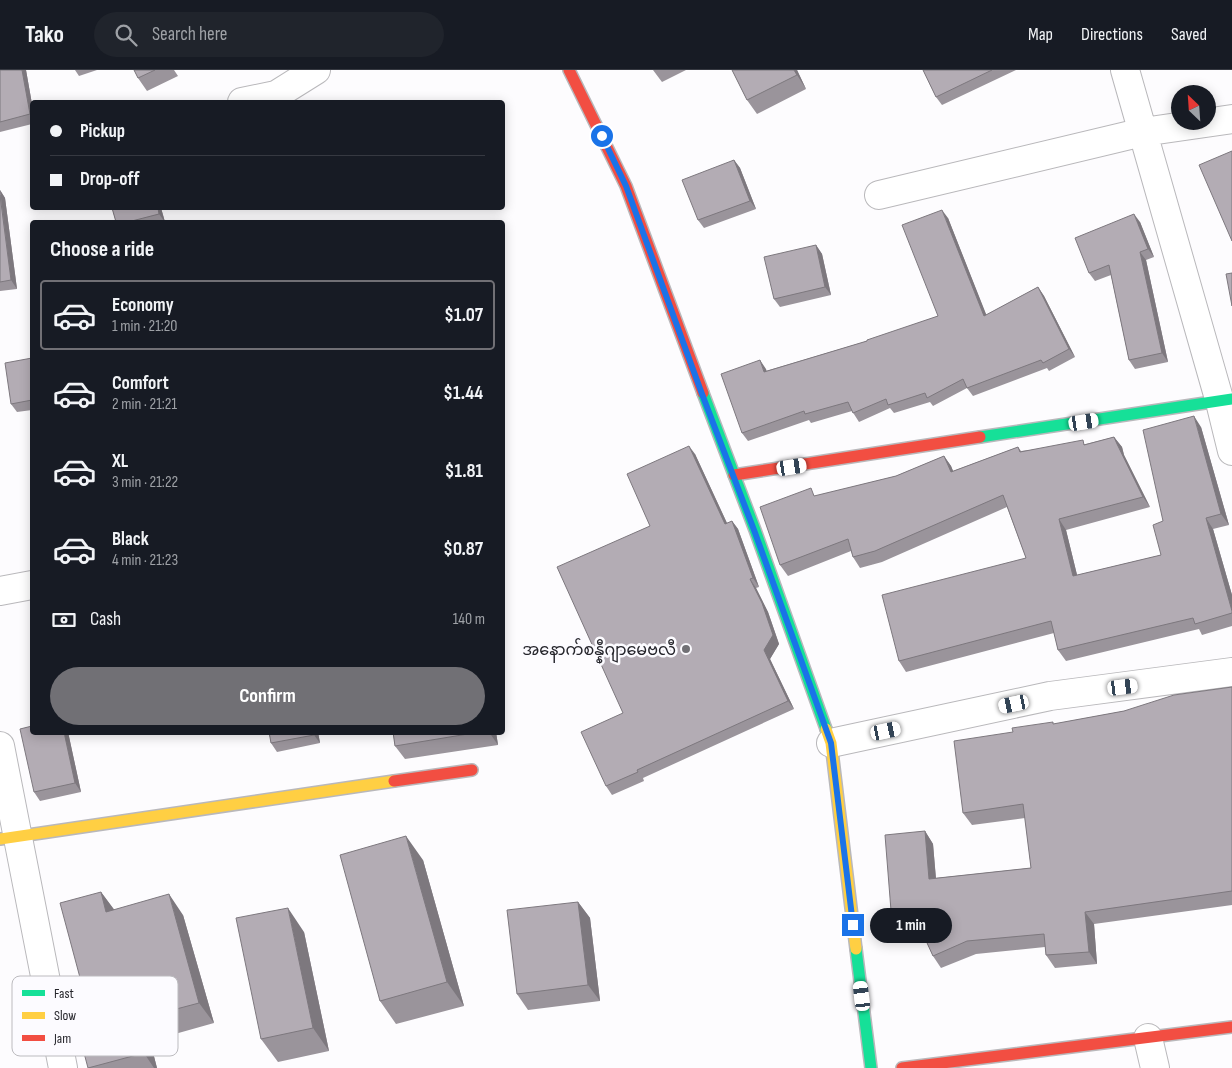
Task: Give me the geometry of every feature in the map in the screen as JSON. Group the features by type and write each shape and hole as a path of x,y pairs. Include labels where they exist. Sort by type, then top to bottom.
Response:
{"street":[{"path":"252,100 276,95 316,70"},
{"path":"569,70 626,186 702,394 734,475 831,743 871,1068"},
{"path":"1124,70 1226,401 1232,451"},
{"path":"879,195 1143,132 1232,119"},
{"path":"734,475 1226,401"},
{"path":"0,591 30,585"},
{"path":"831,743 1050,696 1232,672"},
{"path":"0,746 9,837 41,976"},
{"path":"9,837 472,770"},
{"path":"902,1068 1232,1027"},
{"path":"1148,1038 1155,1068"}],"building":[{"path":"0,70 22,70 30,114 0,122"},
{"path":"134,70 155,70 138,78"},
{"path":"732,70 794,70 797,75 747,100"},
{"path":"923,70 992,70 936,97"},
{"path":"1232,151 1232,241 1199,165"},
{"path":"734,160 750,201 698,220 682,180"},
{"path":"0,195 11,280 0,282"},
{"path":"113,210 158,210 159,214 136,220 115,220"},
{"path":"942,210 984,316 1038,287 1069,349 1043,363 1041,360 967,388 963,379 927,398 925,393 888,405 886,399 853,413 848,402 805,414 804,411 742,433 721,374 760,360 764,372 867,341 938,316 902,225"},
{"path":"1134,214 1148,249 1140,252 1162,353 1129,360 1109,265 1089,273 1075,238"},
{"path":"816,245 825,287 774,299 764,257"},
{"path":"1232,273 1232,306 1226,274"},
{"path":"30,358 30,400 11,404 5,363"},
{"path":"1194,416 1221,514 1206,518 1232,611 1232,613 1195,624 1193,618 1058,650 1051,621 899,661 882,595 1026,558 1003,495 875,551 853,557 848,539 780,565 760,507 811,488 814,496 896,476 944,456 951,472 1018,447 1020,452 1083,440 1084,445 1114,437 1143,497 1059,519 1073,576 1161,555 1153,525 1163,521 1143,430"},
{"name":"အနောက်စန္နီဂျာမေဗလီ","path":"689,446 725,524 732,521 753,578 750,579 762,603 773,635 764,650 788,701 606,786 581,732 623,713 557,567 650,526 627,474"},
{"path":"1232,687 1232,891 1085,912 1089,952 1046,955 1044,934 967,941 933,956 917,921 892,923 885,835 925,831 929,879 1031,868 1023,804 963,813 954,741 1013,732 1012,728 1053,722 1053,724 1124,711 1174,695"},
{"path":"30,726 30,735 65,735 75,783 34,792 20,729"},
{"path":"270,735 314,735 271,743"},
{"path":"393,735 462,735 395,746"},
{"path":"406,836 447,982 380,1001 340,855"},
{"path":"101,892 106,912 169,894 199,1003 178,1009 178,976 80,976 60,903"},
{"path":"578,902 588,985 517,994 507,910"},
{"path":"288,908 313,1028 261,1039 236,918"},
{"path":"85,1056 133,1056 88,1068"}],"traffic: fast":[{"path":"703,393 755,530 826,729"},
{"path":"980,437 1232,399"},
{"path":"856,949 871,1068"}],"traffic: slow":[{"path":"826,729 831,743 856,949"},
{"path":"0,839 394,781"}],"traffic: jam":[{"path":"569,70 626,186 703,393"},
{"path":"734,475 980,437"},
{"path":"394,781 472,770"},
{"path":"902,1068 1232,1027"}],"place":[{"name":"အနောက်စန္နီဂျာမေဗလီ","path":"686,649"}],"route":[{"path":"602,136 626,186 702,394 734,475 831,743 853,925"}]}
